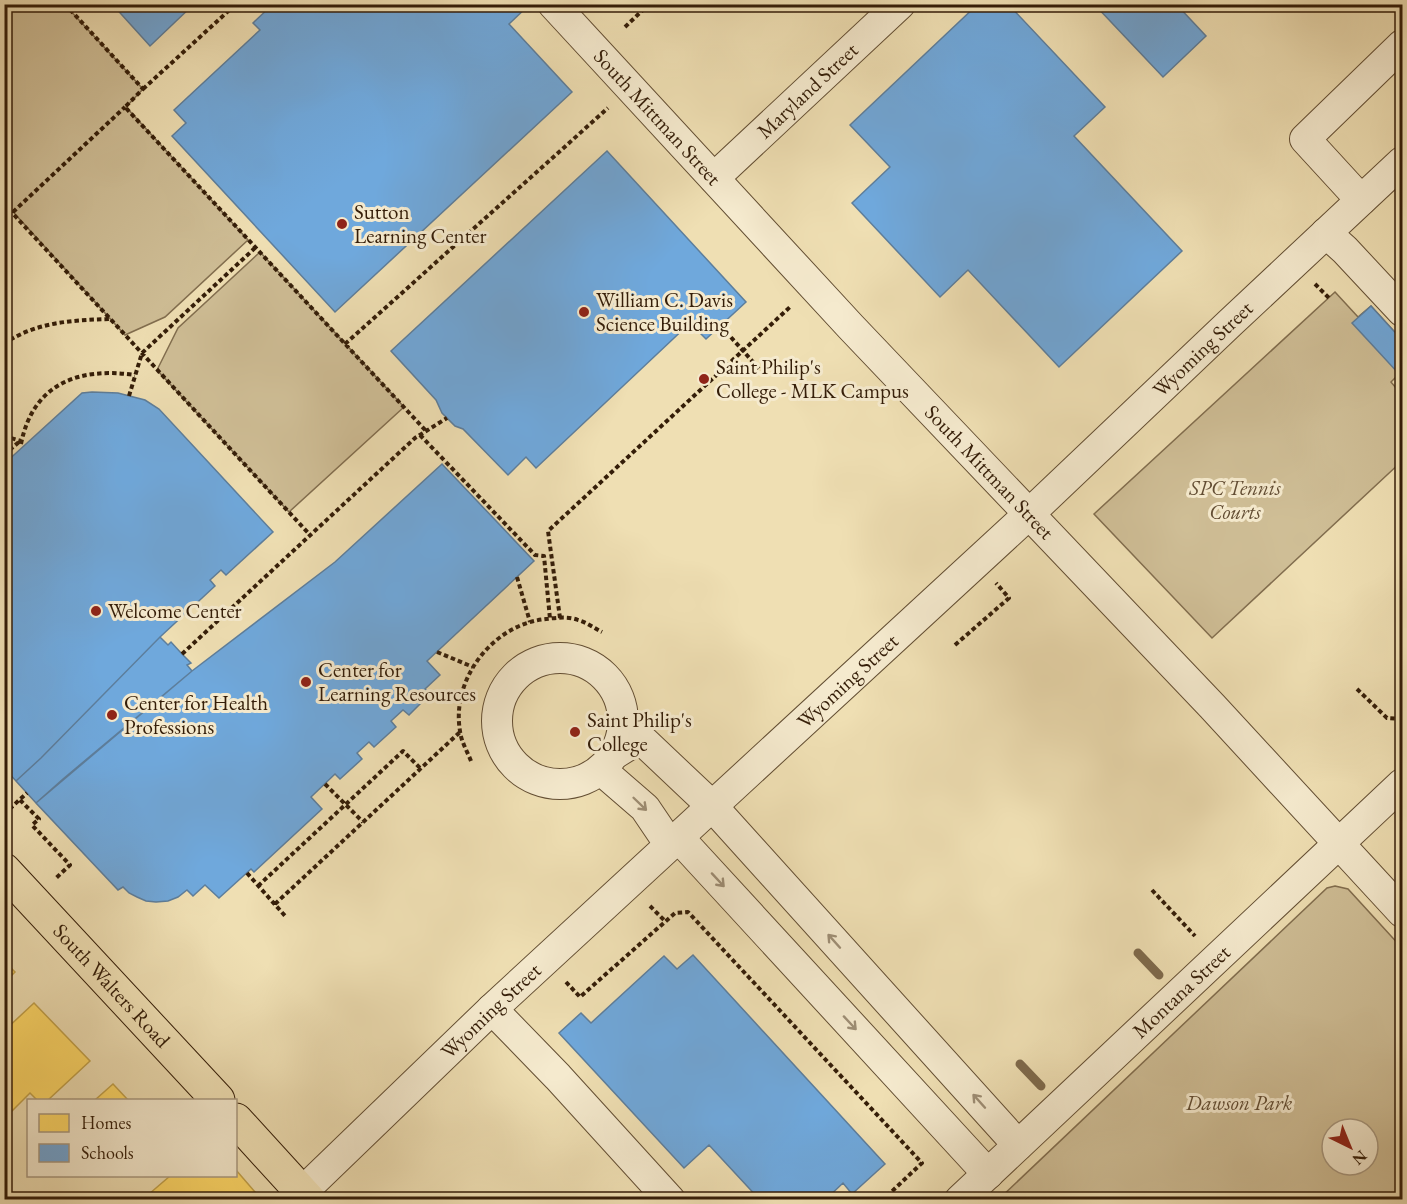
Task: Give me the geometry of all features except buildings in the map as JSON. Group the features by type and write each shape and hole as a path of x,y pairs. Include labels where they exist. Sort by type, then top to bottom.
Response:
{"main road":[{"name":"South Walters Road","path":"4,870 216,1099"},
{"path":"237,1121 302,1197"}],"street":[{"name":"South Mittman Street","path":"553,4 850,327 1212,706 1402,912"},
{"name":"Maryland Street","path":"714,178 900,4"},
{"path":"1361,200 1305,139 1402,45"},
{"name":"Wyoming Street","path":"302,1197 492,1009 1029,514 1402,162"},
{"path":"1326,233 1401,306"},
{"path":"988,1174 674,841 608,761 640,738 712,806 1018,1145"},
{"name":"Montana Street","path":"960,1200 1402,784"},
{"path":"492,1009 670,1200"}],"path":[{"path":"65,4 143,89"},
{"path":"12,212 236,4"},
{"path":"625,27 649,4"},
{"path":"345,344 613,103"},
{"path":"125,107 426,431"},
{"path":"4,204 310,535"},
{"path":"129,396 142,352 256,247"},
{"path":"1313,281 1329,298"},
{"path":"560,618 548,531 795,302"},
{"path":"4,344 42,326 74,320 111,319"},
{"path":"721,326 761,371"},
{"path":"4,455 21,442 31,414 43,396 62,383 81,376 100,373 135,375"},
{"path":"182,654 420,435 447,418"},
{"path":"420,435 535,555 544,556 550,619"},
{"path":"4,436 21,442"},
{"path":"517,577 530,622"},
{"path":"955,645 1009,598 995,583"},
{"path":"471,761 460,732 458,714 468,676 478,658 490,645 521,625 550,619 576,619 602,632"},
{"path":"437,652 473,667"},
{"path":"1357,689 1387,718 1402,719"},
{"path":"275,904 460,732"},
{"path":"258,886 403,751 420,768"},
{"path":"325,784 363,822"},
{"path":"4,814 27,793"},
{"path":"20,800 39,819 32,825 70,865 55,878"},
{"path":"247,873 286,917"},
{"path":"1152,890 1198,939"},
{"path":"650,906 665,921"},
{"path":"566,982 580,997 675,913 688,912 922,1163 883,1200"},
{"path":"888,1195 892,1200"}],"green space":[{"path":"5,4 65,5 143,89 126,107 248,240 165,317 125,335 5,203"},
{"path":"260,252 404,407 289,512 157,370 178,328"},
{"name":"SPC Tennis Courts","path":"1335,292 1358,317 1371,306 1402,340 1402,371 1391,382 1402,395 1402,461 1212,638 1094,514"},
{"name":"Dawson Park","path":"1335,886 1348,889 1402,948 1402,1199 999,1199 1327,888"}],"waterway":[{"path":"1138,953 1159,975"},
{"path":"1020,1064 1041,1086"}],"place":[{"name":"Sutton Learning Center","path":"342,224"},
{"name":"William C. Davis Science Building","path":"584,312"},
{"name":"Saint Philip's College - MLK Campus","path":"704,379"},
{"name":"Welcome Center","path":"96,611"},
{"name":"Center for Learning Resources","path":"306,682"},
{"name":"Center for Health Professions","path":"112,715"},
{"name":"Saint Philip's College","path":"575,732"}]}
